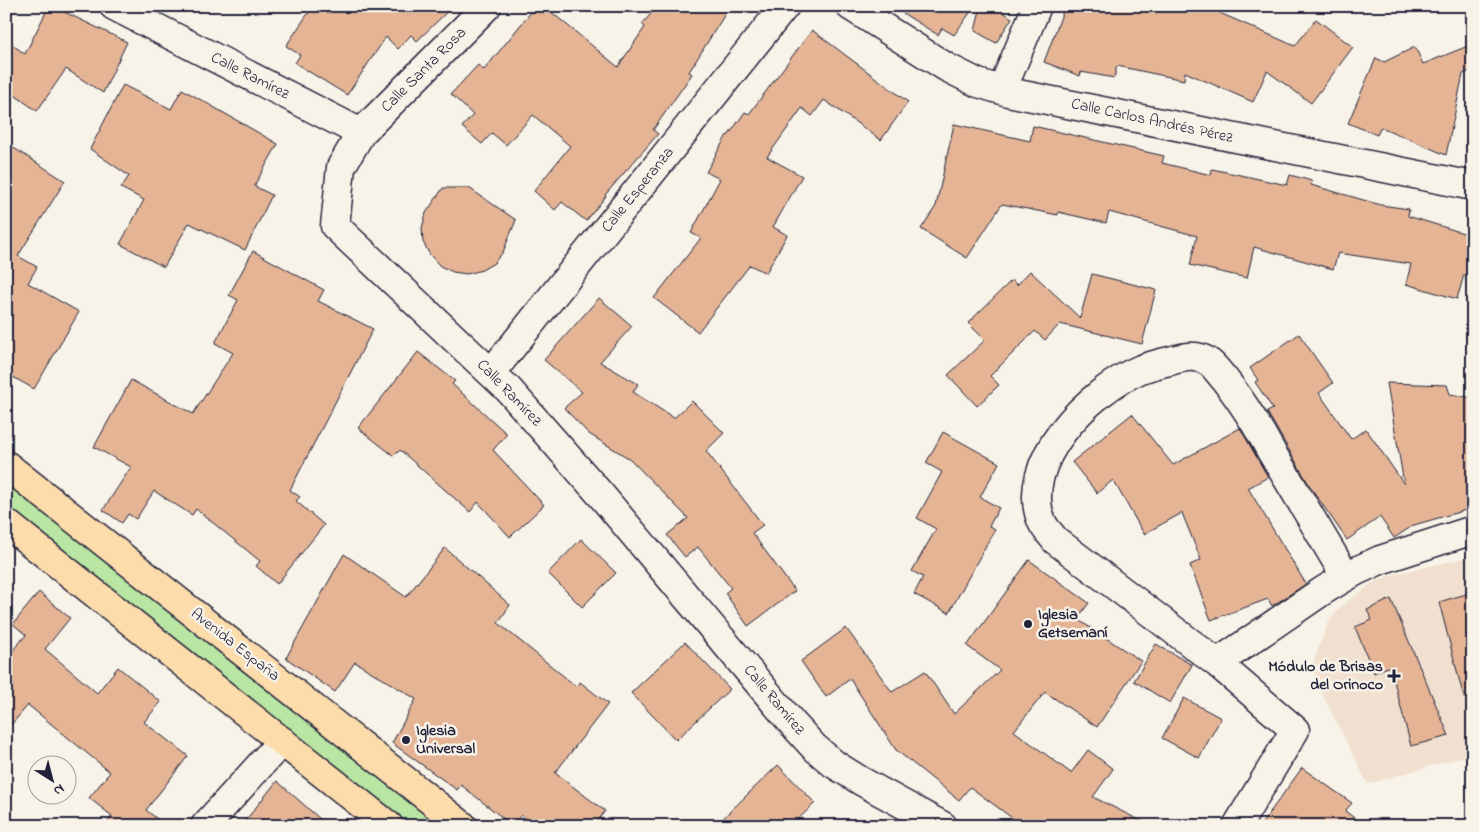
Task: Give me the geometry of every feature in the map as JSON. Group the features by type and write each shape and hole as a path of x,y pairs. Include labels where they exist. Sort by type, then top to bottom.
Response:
{"main road":[{"name":"Avenida España","path":"6,464 463,826"},
{"path":"6,523 390,826"}],"street":[{"name":"Calle Ramírez","path":"114,6 361,133 341,167 335,226 508,389 553,439 793,724 814,746 834,764 942,826"},
{"name":"Calle Santa Rosa","path":"361,133 487,6"},
{"name":"Calle Esperanza","path":"491,373 785,6"},
{"name":"Calle Carlos Andrés Pérez","path":"850,6 946,67 978,83 1002,90 1473,186"},
{"path":"1002,90 1037,6"},
{"path":"1237,826 1295,730 1217,664 1056,540 1046,529 1042,520 1037,498 1040,471 1062,432 1094,399 1139,370 1186,357 1196,357 1210,363 1249,412 1346,577"},
{"path":"1217,664 1293,610 1346,577 1380,560 1473,530"},
{"path":"205,826 282,741"}],"shaded area":[{"name":"Módulo de Brisas del Orinoco","path":"1473,556 1473,754 1368,784 1316,682 1315,657 1328,623 1341,606 1371,584 1391,575"}],"green space":[{"path":"6,482 441,826 411,826 6,506"}],"building":[{"path":"49,6 127,42 103,93 66,69 37,111 6,89 6,40 25,54"},
{"path":"313,6 453,6 417,41 411,35 398,49 386,37 347,95 295,63 300,55 286,46"},
{"path":"536,6 544,6 618,67 645,27 642,24 658,6 730,6 689,72 692,74 653,130 658,134 605,195 586,221 562,202 555,210 534,191 570,146 533,115 506,145 492,133 482,144 462,127 473,115 451,94 478,65 484,70"},
{"path":"891,6 975,6 954,35 942,28 938,35"},
{"path":"981,6 994,6 1012,18 996,43 975,31"},
{"path":"1065,6 1204,6 1295,46 1316,19 1353,47 1311,103 1267,71 1253,102 1185,72 1184,80 1117,66 1114,78 1081,72 1080,76 1044,62"},
{"path":"812,30 908,102 881,140 824,100 812,116 802,108 767,157 802,176 773,227 787,235 766,273 750,265 698,332 654,298 701,238 691,233 720,179 706,172 727,135 745,112 749,114"},
{"path":"1473,44 1473,70 1463,74 1446,155 1381,127 1377,135 1348,123 1376,58 1384,62 1415,47 1423,64"},
{"path":"123,85 171,109 182,89 278,144 254,186 272,195 245,250 189,223 164,267 120,244 144,200 121,188 129,176 90,149"},
{"path":"954,124 1030,141 1033,126 1164,156 1162,163 1211,175 1212,169 1287,185 1290,175 1312,181 1311,185 1381,205 1409,209 1408,216 1473,236 1473,278 1464,275 1457,299 1406,284 1411,264 1338,253 1333,269 1254,247 1247,278 1190,265 1197,236 1109,212 1106,223 1058,212 1058,215 1002,204 967,258 921,229 936,206"},
{"path":"6,143 65,181 18,256 37,267 28,283 79,312 34,389 6,373"},
{"path":"443,188 469,188 516,220 503,252 494,263 482,270 467,274 453,272 440,266 430,255 423,242 422,228 426,213"},
{"path":"253,251 324,290 318,301 373,329 290,490 300,497 296,501 324,525 277,584 256,566 260,561 196,509 192,515 154,491 136,519 128,514 122,523 103,510 131,467 94,447 131,380 193,414 233,353 215,343 238,300 229,295"},
{"path":"1030,271 1080,318 1092,274 1156,290 1142,344 1060,324 1045,340 1035,331 990,376 999,385 977,406 948,375 985,340 968,323 1012,280 1017,285"},
{"path":"599,298 632,326 600,362 638,384 633,392 674,418 692,401 724,433 706,451 763,525 752,533 795,591 748,626 725,593 731,588 698,547 685,557 667,535 688,518 630,459 589,434 564,408 582,392 544,360"},
{"path":"1299,334 1333,383 1319,393 1351,439 1366,429 1404,484 1387,383 1447,385 1450,394 1473,398 1473,508 1414,525 1394,538 1380,517 1347,540 1311,488 1267,412 1273,409 1255,382 1258,380 1250,368"},
{"path":"418,352 455,381 452,384 507,434 493,450 544,505 510,537 478,502 470,512 400,450 394,456 358,428"},
{"path":"1132,414 1173,465 1240,428 1268,477 1248,488 1306,584 1272,606 1268,599 1211,620 1190,565 1201,560 1182,513 1144,534 1113,480 1097,493 1072,462"},
{"path":"943,432 999,463 980,497 999,508 989,526 995,529 949,613 914,594 923,577 912,571 936,529 917,518 942,472 926,463"},
{"path":"581,539 616,573 582,607 548,573"},
{"path":"445,548 510,605 498,623 577,687 580,682 608,704 555,773 605,811 594,826 535,826 521,815 513,826 461,785 457,790 392,743 416,699 355,662 335,692 286,658 344,554 406,597"},
{"path":"1029,560 1089,603 1077,619 1141,661 1097,727 1045,692 1014,731 1071,773 1088,750 1113,769 1093,797 1151,826 1023,826 970,787 959,800 896,750 850,679 826,697 801,661 846,628 892,692 925,671 954,714 1000,670 967,646"},
{"path":"39,592 70,618 45,649 97,693 118,667 161,702 144,722 188,756 146,810 166,826 105,826 112,816 89,798 110,772 28,705 6,731 6,658 26,635 13,624"},
{"path":"1473,592 1473,697 1464,698 1439,602"},
{"path":"1391,599 1449,736 1411,746 1390,666 1374,673 1355,627 1372,620 1367,610"},
{"path":"685,642 730,689 676,740 631,693"},
{"path":"1156,644 1192,665 1170,703 1134,681"},
{"path":"1184,698 1221,718 1199,758 1162,738"},
{"path":"778,765 815,803 791,826 715,826"},
{"path":"1302,768 1352,803 1345,811 1365,826 1260,826"},
{"path":"277,781 328,826 241,826"}],"place":[{"name":"Iglesia Getsemaní","path":"1028,624"},
{"name":"Módulo de Brisas del Orinoco","path":"1394,676"},
{"name":"Iglesia Universal","path":"406,740"}]}
